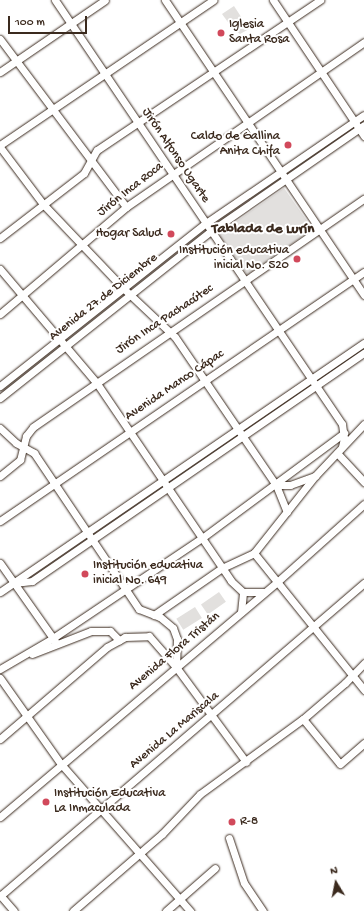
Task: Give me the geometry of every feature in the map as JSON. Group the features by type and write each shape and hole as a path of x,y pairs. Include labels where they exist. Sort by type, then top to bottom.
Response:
{"street":[{"name":"Jirón Alfonso Ugarte","path":"55,0 244,281 317,386 342,424 344,433"},
{"path":"0,72 106,0"},
{"path":"165,0 245,123 364,295"},
{"path":"213,0 0,146 43,204 123,288 170,332 276,485 287,512"},
{"path":"273,0 354,122 361,127 364,136"},
{"path":"0,238 84,173 98,150 320,0"},
{"path":"0,40 126,207"},
{"name":"Jirón Inca Roca","path":"0,314 82,246 126,207 172,173 364,42"},
{"name":"Avenida 27 de Diciembre","path":"0,398 123,288 206,224 364,115"},
{"name":"Avenida 27 de Diciembre","path":"0,386 129,294 211,231 361,127"},
{"name":"Jirón Inca Pachacútec","path":"0,476 20,460 25,448 26,436 31,430 96,382 364,199"},
{"path":"0,270 96,382 234,584 243,592 264,592"},
{"name":"Avenida Manco Cápac","path":"0,521 364,272"},
{"path":"14,583 32,581 168,488 312,379 364,343"},
{"path":"0,592 163,480 317,386 364,353"},
{"path":"154,615 222,568 254,553 316,476 364,424"},
{"path":"0,428 25,448 34,452 140,609 167,621 175,634 176,667"},
{"path":"339,450 344,433"},
{"path":"0,669 53,638 202,538 276,485 344,433"},
{"path":"339,450 364,482"},
{"path":"276,485 290,485 316,476"},
{"name":"Avenida Flora Tristán","path":"0,817 277,582 364,504"},
{"path":"254,553 364,690"},
{"path":"0,563 59,646"},
{"name":"Avenida La Mariscala","path":"0,896 99,810 212,716 364,583"},
{"path":"241,612 243,592"},
{"path":"24,656 59,646 91,630 103,629 114,634 119,640"},
{"path":"0,739 119,640 133,635 150,636 176,667 246,762"},
{"path":"73,911 171,826 200,794 246,762 303,719 364,663"},
{"path":"0,678 61,764 99,810 190,911"},
{"path":"303,719 340,764 364,743"},
{"path":"230,838 244,883 262,911"},
{"path":"166,911 215,868"},
{"path":"0,896 14,911"}],"shaded area":[{"path":"234,6 249,29 240,34 233,29 222,14"},
{"path":"354,124 357,128 288,180 285,176"},
{"path":"279,176 280,179 211,228 209,224"},
{"path":"284,188 313,229 247,275 218,234"},
{"path":"205,226 208,231 129,291 126,288"},
{"path":"123,290 126,294 64,343 61,340"},
{"path":"58,343 61,346 0,396 0,389"},
{"path":"219,592 226,602 208,614 201,605"},
{"path":"195,607 202,618 183,630 176,619"}],"place":[{"name":"Iglesia Santa Rosa","path":"221,33"},
{"name":"Caldo de Gallina Anita Chifa","path":"288,145"},
{"name":"Hogar Salud","path":"171,234"},
{"name":"Institución educativa inicial No. 520","path":"297,259"},
{"name":"Institución educativa inicial No. 649","path":"85,574"},
{"name":"Institución Educativa La Inmaculada","path":"46,802"},
{"name":"R-8","path":"232,822"}],"district":[{"name":"Tablada de Lurín","path":"263,230"}]}
